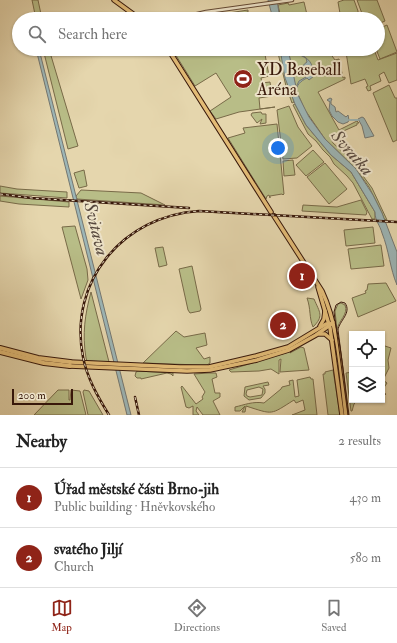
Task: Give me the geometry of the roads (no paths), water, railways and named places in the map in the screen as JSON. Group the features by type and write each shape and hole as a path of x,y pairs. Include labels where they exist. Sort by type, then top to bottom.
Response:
{"highway":[{"path":"0,348 38,358 70,364"},
{"path":"0,352 37,361 70,364"}],"main road":[{"path":"114,0 130,12"},
{"path":"172,56 271,212"},
{"path":"274,216 326,301 346,415"},
{"path":"318,286 331,324 342,415"},
{"path":"314,334 324,320 323,302"},
{"path":"70,364 121,366 197,372 275,355 298,346 324,325 331,324"},
{"path":"314,334 325,334 332,340"}],"street":[{"path":"206,12 292,0"}],"water":[{"path":"268,0 277,0 279,12 271,12"},
{"path":"38,56 41,56 131,415 127,415"},
{"path":"281,56 289,56 296,87 299,81 306,77 302,69 303,65 307,62 306,58 302,56 303,56 308,59 313,67 314,76 309,80 307,78 303,80 299,84 297,93 309,117 325,139 356,169 373,195 382,213 397,252 397,285 375,212 351,172 331,155 306,125 295,104 285,78"},
{"path":"330,98 332,99 331,104 335,107 336,112 338,111 346,117 348,115 348,122 343,124 338,122 332,116 329,110 330,102 327,100"},
{"path":"362,117 374,136 365,138 362,126 358,119"}],"waterway":[{"name":"Svratka","path":"349,120 358,120"}],"tram line":[{"path":"348,415 334,312 336,305 341,302 345,303 347,307 346,314 338,330 349,415"}],"railway":[{"path":"0,194 32,198 189,208"},
{"path":"109,415 87,372 83,357 81,329 84,303 93,279 107,257 125,239 147,225 172,216 199,211 397,222"},
{"path":"135,397 139,415"}],"place":[{"name":"YD Baseball Aréna","path":"243,79"},
{"name":"Úřad městské části Brno-jih","path":"302,276"},
{"name":"svatého Jiljí","path":"283,325"}],"water label":[{"name":"Svitava","path":"96,229"}]}
